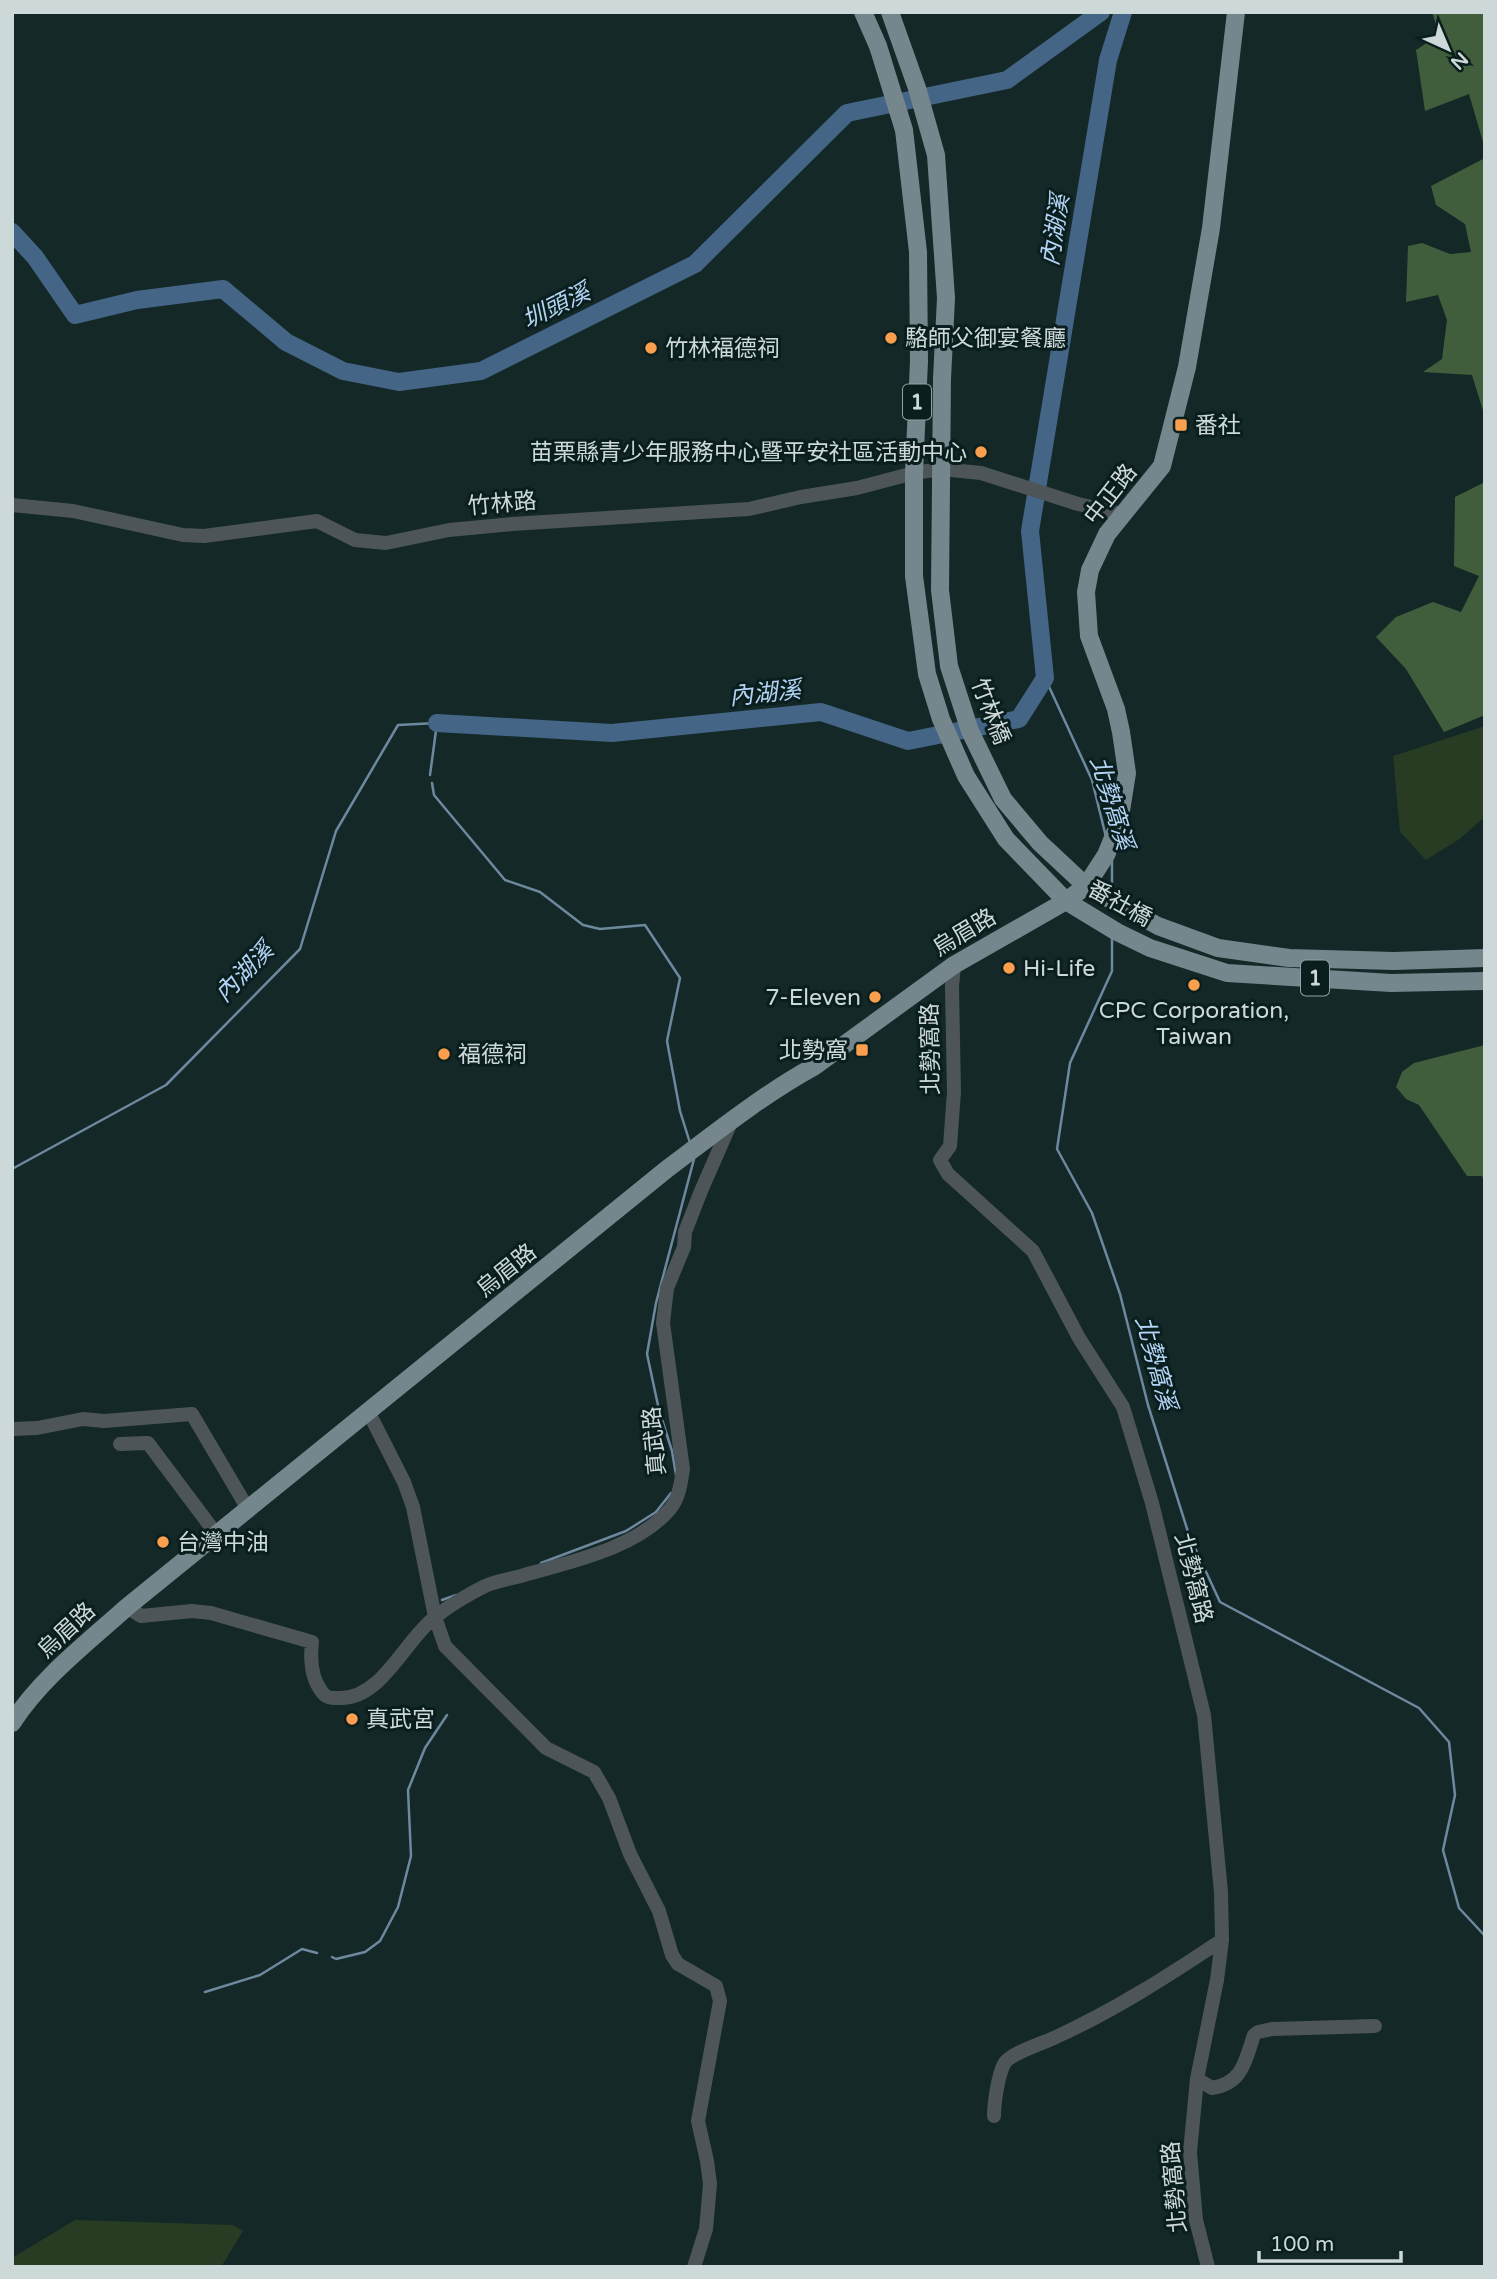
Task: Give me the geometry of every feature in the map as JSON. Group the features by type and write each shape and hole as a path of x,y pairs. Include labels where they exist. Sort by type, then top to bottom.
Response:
{"main road":[{"name":"1","path":"863,12 892,89 904,131 918,252 914,473"},
{"name":"1","path":"890,12 918,88 936,155 946,298 941,469"},
{"name":"中正路","path":"1066,901 1086,886 1106,855 1119,823 1127,774 1116,709 1089,636 1086,592 1090,570 1107,534 1162,466 1187,367 1212,228 1236,12"},
{"name":"竹林橋","path":"941,469 940,590 949,666 970,731 1003,799 1040,843 1086,886"},
{"name":"竹林橋","path":"914,473 914,576 927,674 941,719 966,776 1006,839 1066,901"},
{"name":"番社橋","path":"1086,886 1158,926 1218,948 1289,958 1394,961 1485,958"},
{"name":"番社橋","path":"1066,901 1117,932 1150,948 1227,973 1391,983 1485,982"},
{"name":"烏眉路","path":"12,1723 21,1709 65,1663 127,1607 667,1169 733,1119 792,1078 815,1066 954,965 1066,901"}],"street":[{"name":"竹林路","path":"12,505 73,511 183,535 204,536 317,521 355,540 386,543 449,530 512,524 749,509 941,469 981,473 1078,504 1122,514"},
{"name":"北勢窩路","path":"954,965 954,1092 950,1146 940,1160 948,1174 1033,1251 1079,1338 1123,1407 1152,1503 1203,1715 1221,1892 1222,1940 1217,1980 1197,2079 1190,2152 1196,2220 1208,2267"},
{"name":"真武路","path":"127,1607 141,1616 192,1611 211,1613 312,1642 312,1671 325,1696 332,1699 352,1698 369,1690 416,1634 435,1617 486,1586 617,1546 649,1527 671,1508 681,1488 683,1469 663,1323 667,1288 684,1247 685,1231 733,1119"},
{"path":"369,1413 404,1482 413,1507 435,1617 444,1646 546,1748 594,1772 609,1798 630,1854 659,1911 672,1955 678,1964 716,1986 720,2001 698,2121 710,2184 706,2229 694,2267"},
{"path":"12,1429 37,1428 83,1419 104,1421 192,1414 248,1509"},
{"path":"120,1444 148,1443 217,1535"},
{"path":"994,2116 994,2103 1004,2063 1141,1994 1222,1940"},
{"path":"1197,2079 1212,2088 1226,2086 1242,2070 1254,2035 1258,2032 1272,2029 1375,2026"}],"green space":[{"path":"1432,12 1485,12 1485,149 1469,94 1425,111 1416,50 1439,35"},
{"path":"1485,158 1485,417 1472,375 1423,372 1442,359 1447,320 1438,295 1406,302 1408,246 1422,243 1450,254 1471,252 1465,224 1436,205 1431,186"},
{"path":"1485,482 1485,715 1444,732 1406,669 1376,637 1396,617 1433,602 1461,612 1479,576 1454,566 1455,497"},
{"path":"1485,726 1485,817 1458,840 1426,860 1400,832 1393,756"},
{"path":"1485,1045 1485,1185 1482,1176 1467,1176 1419,1105 1406,1099 1396,1087 1402,1072 1414,1063"},
{"path":"75,2220 233,2225 243,2231 221,2267 12,2267 12,2258"}],"waterway":[{"name":"圳頭溪","path":"12,232 35,257 75,315 137,300 223,289 286,342 343,371 399,382 481,371 695,264 847,113 1007,80 1101,12"},
{"name":"內湖溪","path":"437,723 612,733 821,712 908,741 1019,719 1045,678 1030,531 1108,60 1123,12"},
{"name":"北勢窩溪","path":"1045,678 1092,780 1106,837"},
{"name":"內湖溪","path":"12,1169 166,1085 300,949 336,831 398,725 437,723 430,775"},
{"path":"432,783 434,795 505,880 540,892 583,925 600,929 645,925 680,978 667,1041 680,1111 690,1143"},
{"name":"北勢窩溪","path":"1112,861 1112,893"},
{"name":"北勢窩溪","path":"1112,938 1112,971 1070,1063 1057,1149 1092,1213 1120,1294 1148,1405 1189,1535 1220,1602 1419,1708 1449,1742 1455,1795 1443,1850 1459,1908 1485,1936"},
{"path":"676,1475 647,1354 656,1303 694,1159"},
{"path":"541,1563 626,1531 656,1512 671,1493"},
{"path":"442,1600 456,1595"},
{"path":"332,1957 336,1959 365,1952 380,1941 398,1907 411,1856 408,1790 425,1748 447,1715"},
{"path":"205,1992 260,1975 302,1949 317,1953"}],"place":[{"name":"駱師父御宴餐廳","path":"891,338"},
{"name":"竹林福德祠","path":"651,348"},
{"name":"番社","path":"1181,425"},
{"name":"苗栗縣青少年服務中心暨平安社區活動中心","path":"981,452"},
{"name":"Hi-Life","path":"1009,968"},
{"name":"CPC Corporation, Taiwan","path":"1194,985"},
{"name":"7-Eleven","path":"875,997"},
{"name":"北勢窩","path":"862,1050"},
{"name":"福德祠","path":"444,1054"},
{"name":"台灣中油","path":"163,1542"},
{"name":"真武宮","path":"352,1719"}]}
